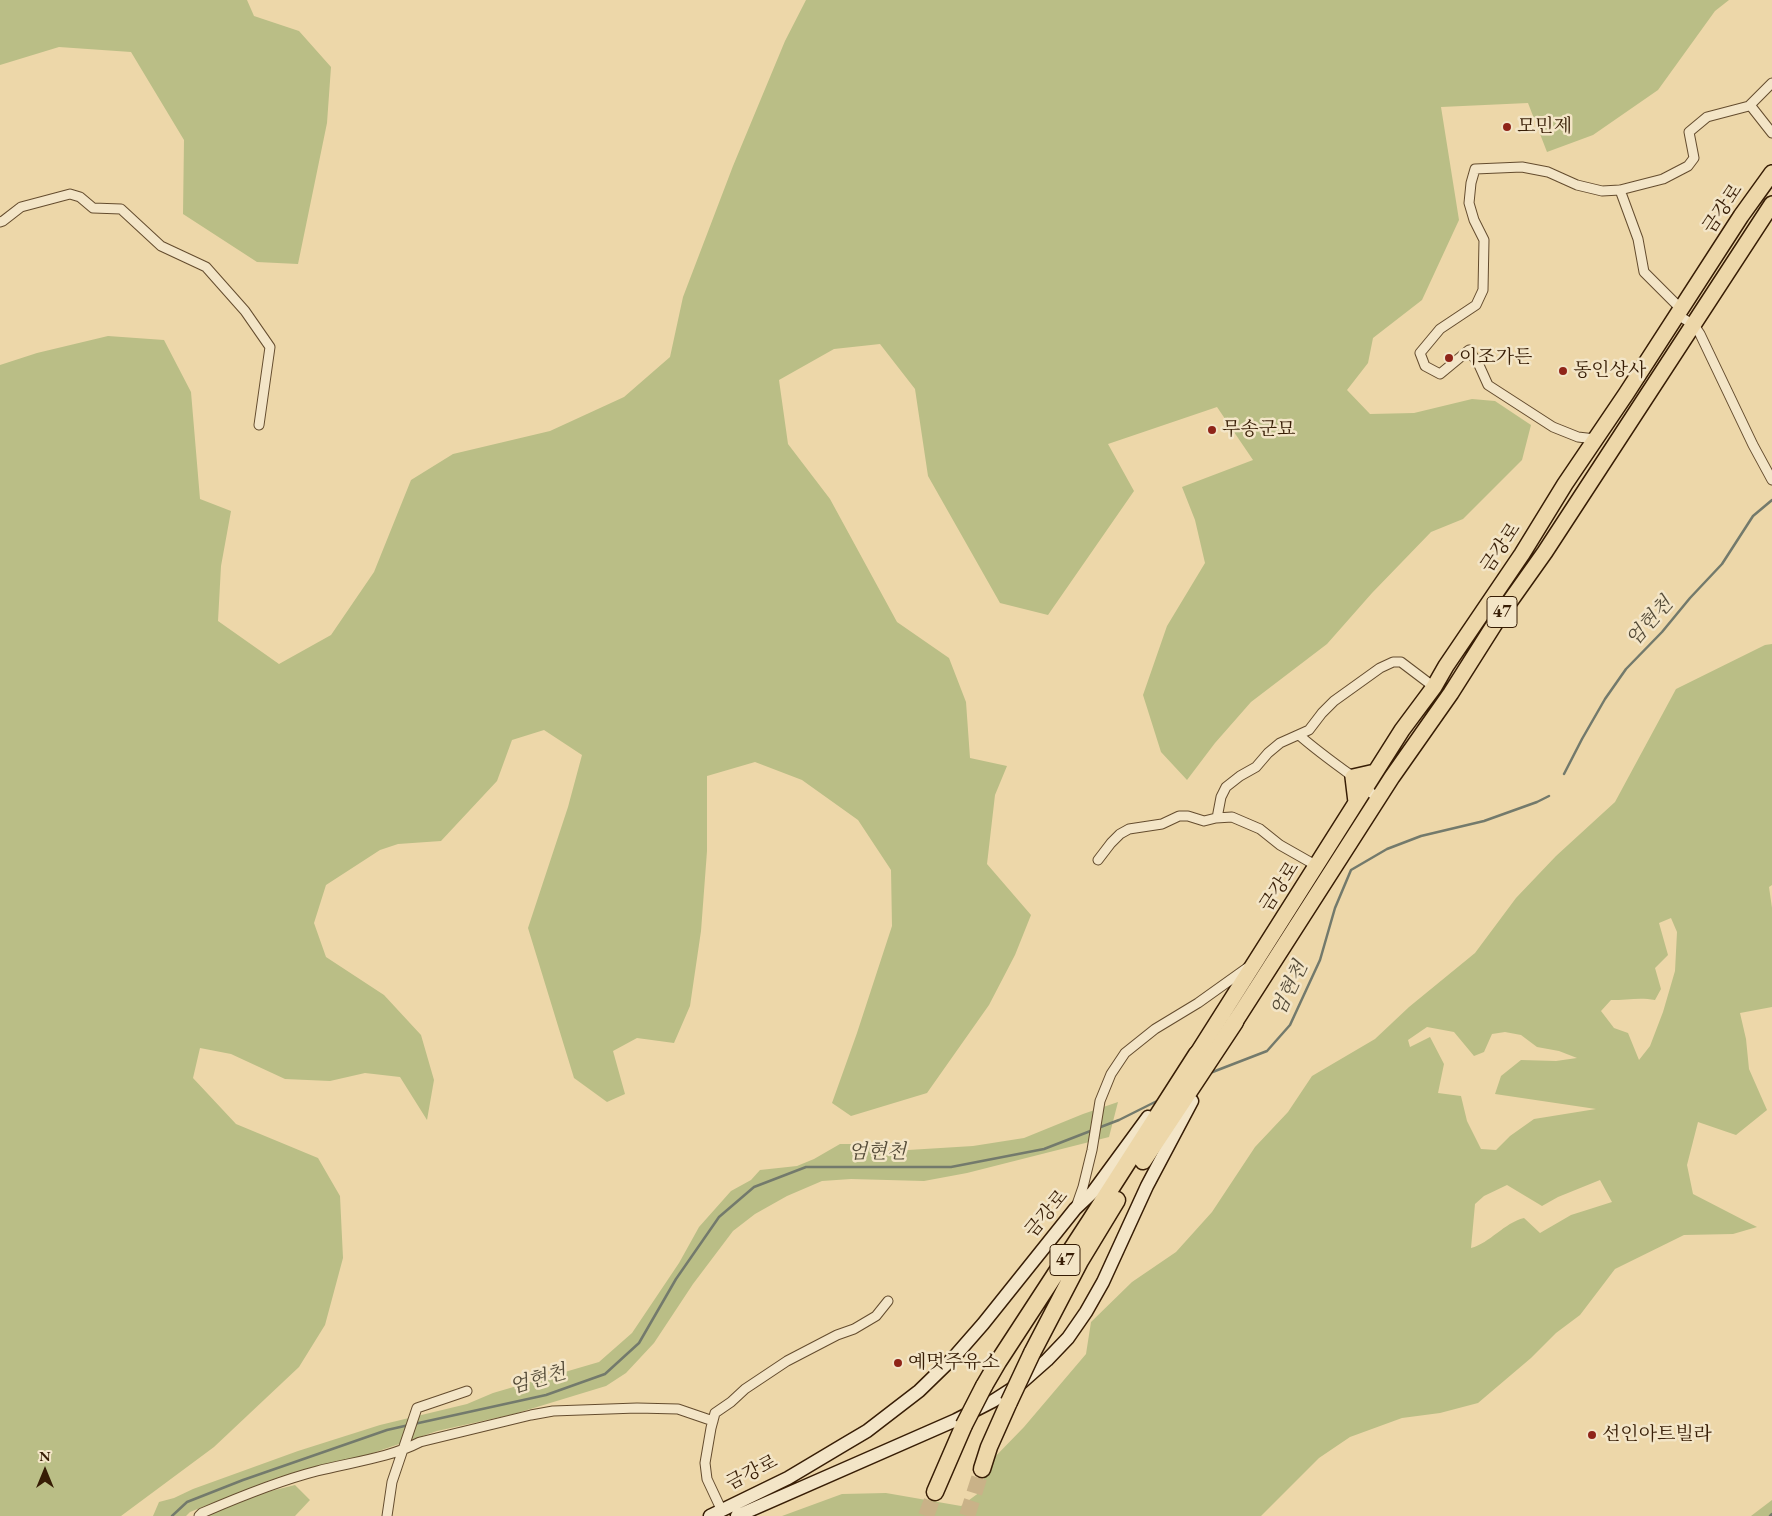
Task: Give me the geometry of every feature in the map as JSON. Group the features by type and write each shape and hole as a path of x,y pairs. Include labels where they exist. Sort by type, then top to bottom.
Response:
{"highway":[{"name":"47","path":"982,1469 989,1447 1032,1353 1085,1254 1118,1198 1177,1116 1231,1030"},
{"name":"47","path":"935,1492 964,1425 998,1362 1140,1135 1196,1054"}],"main road":[{"name":"금강로","path":"1196,1054 1256,962 1364,788 1522,554 1678,311 1749,204 1772,173"},
{"name":"금강로","path":"1231,1030 1392,776 1451,693 1501,614 1545,552 1772,204"},
{"path":"1356,802 1353,777 1375,772"},
{"name":"금강로","path":"737,1516 956,1420 993,1401 1021,1383 1047,1360 1068,1338 1104,1282 1177,1116"},
{"name":"금강로","path":"716,1513 788,1478 845,1444 919,1391 955,1356 983,1324 1075,1209 1093,1192 1140,1135"}],"street":[{"path":"1595,439 1578,437 1553,426 1488,385 1480,365 1469,350 1440,374 1425,366 1420,353 1440,329 1476,305 1483,290 1484,240 1474,220 1469,203 1471,183 1475,169 1522,167 1548,172 1577,185 1602,191 1620,190 1663,179 1688,166 1694,158 1689,132 1707,117 1750,105 1772,83"},
{"path":"1750,105 1772,133"},
{"path":"1620,190 1638,239 1644,272 1678,311 1694,325 1700,334 1753,445 1771,478"},
{"path":"0,222 3,222 21,207 70,194 80,197 93,208 121,209 161,246 206,267 245,311 270,347 259,425"},
{"path":"1217,818 1221,797 1226,787 1256,767 1280,743 1309,730 1322,712 1334,701 1380,668 1394,662 1401,662 1434,686"},
{"path":"1299,735 1379,799"},
{"path":"1098,860 1115,839 1129,829 1162,824 1179,816 1188,816 1204,821 1232,817 1260,830 1280,845 1316,866"},
{"path":"1075,1209 1083,1187 1093,1146 1100,1101 1111,1074 1125,1053 1155,1029 1198,1003 1256,962"},
{"path":"716,1513 705,1463 715,1413 745,1389 787,1361 837,1335 854,1329 876,1316 888,1301"},
{"path":"387,1516 392,1482 417,1408 467,1391"},
{"path":"199,1516 202,1513 250,1493 315,1472 404,1450 420,1442 531,1414 553,1411 637,1408 678,1409 713,1421"}],"green space":[{"path":"0,0 247,0 254,16 299,31 331,67 327,123 298,264 257,262 183,214 184,140 131,52 59,47 0,65"},
{"path":"806,0 1729,0 1715,11 1658,90 1593,135 1547,152 1528,103 1441,107 1459,220 1422,300 1373,338 1368,363 1347,390 1370,414 1414,413 1472,399 1495,401 1531,425 1522,460 1463,519 1431,532 1372,593 1327,644 1251,702 1215,743 1187,780 1161,752 1143,695 1167,626 1205,563 1195,520 1182,487 1253,460 1217,407 1108,444 1134,491 1048,615 1000,603 928,476 915,389 880,344 834,349 779,380 788,444 830,499 897,622 949,658 966,702 970,758 1007,766 995,795 987,864 1031,915 1015,955 989,1005 927,1093 851,1116 832,1103 892,926 891,870 858,820 802,780 755,762 707,776 707,851 701,931 690,1006 674,1043 637,1038 613,1051 625,1094 607,1102 574,1078 528,928 568,807 582,755 544,730 512,740 497,781 441,841 398,844 380,850 326,885 314,923 326,957 384,995 421,1035 434,1080 427,1120 400,1077 365,1073 330,1081 285,1079 231,1054 200,1048 193,1078 236,1124 318,1158 340,1196 343,1258 325,1325 299,1367 214,1447 121,1516 0,1516 0,365 37,353 108,336 164,340 191,392 200,499 231,511 221,566 218,621 279,664 331,635 374,572 411,480 453,454 550,431 624,397 670,357 683,297 733,166 785,41"},
{"path":"1772,644 1772,885 1769,887 1772,908 1772,1007 1740,1013 1746,1039 1749,1069 1767,1110 1736,1135 1698,1122 1687,1165 1693,1194 1757,1227 1733,1234 1684,1235 1615,1269 1580,1315 1556,1333 1531,1358 1478,1403 1440,1413 1402,1418 1350,1437 1319,1458 1261,1516 782,1516 842,1494 886,1493 961,1506 980,1492 989,1463 1024,1427 1086,1354 1091,1322 1132,1282 1176,1252 1212,1212 1255,1147 1288,1112 1312,1076 1375,1039 1409,1007 1475,953 1516,898 1556,856 1615,802 1676,689 1765,645","holes":["1671,918 1677,932 1675,971 1663,1012 1650,1046 1639,1060 1628,1033 1614,1028 1601,1011 1611,1000 1655,1000 1661,989 1655,968 1668,955 1659,923","1427,1027 1454,1032 1474,1056 1484,1052 1492,1034 1505,1032 1521,1035 1537,1047 1559,1051 1577,1058 1556,1061 1521,1060 1501,1076 1495,1094 1596,1109 1534,1119 1510,1136 1496,1150 1481,1149 1467,1121 1461,1096 1438,1093 1444,1064 1430,1037 1410,1047 1408,1040","1600,1180 1612,1202 1571,1215 1540,1233 1524,1218 1510,1224 1484,1242 1471,1248 1475,1204 1484,1196 1507,1185 1542,1206 1558,1197"]},
{"path":"1118,1102 1109,1137 967,1173 924,1181 851,1179 822,1181 787,1196 755,1214 733,1231 693,1284 654,1343 626,1373 606,1386 514,1414 437,1431 370,1454 279,1477 190,1512 186,1516 153,1516 159,1502 298,1451 380,1425 467,1404 493,1393 599,1362 632,1333 679,1263 699,1227 731,1191 751,1180 760,1170 797,1166 814,1159 840,1144 892,1151 973,1146 1024,1138"},
{"path":"295,1485 310,1500 295,1516 206,1516 255,1495"},
{"path":"1772,1500 1772,1516 1751,1516"}],"waterway":[{"name":"엄현천","path":"1564,774 1605,699 1626,669 1662,632 1722,564 1753,516 1772,500"},
{"name":"엄현천","path":"1210,1073 1267,1051 1290,1025 1320,960 1335,908 1351,870 1387,849 1421,836 1484,821 1549,796"},
{"name":"엄현천","path":"1098,1128 1119,1120 1161,1099"},
{"name":"엄현천","path":"414,1424 546,1395 605,1374 639,1343 676,1279 719,1217 754,1187 806,1167 951,1167 1044,1149 1093,1130"},
{"name":"엄현천","path":"172,1516 187,1502 243,1480 387,1430 409,1425"}],"tunnel":[{"path":"967,1516 982,1469"},
{"path":"926,1516 935,1492"}],"place":[{"name":"모민제","path":"1507,127"},
{"name":"이조가든","path":"1449,358"},
{"name":"동인상사","path":"1563,371"},
{"name":"무송군묘","path":"1212,430"},
{"name":"예멋주유소","path":"898,1363"},
{"name":"선인아트빌라","path":"1592,1435"}]}
